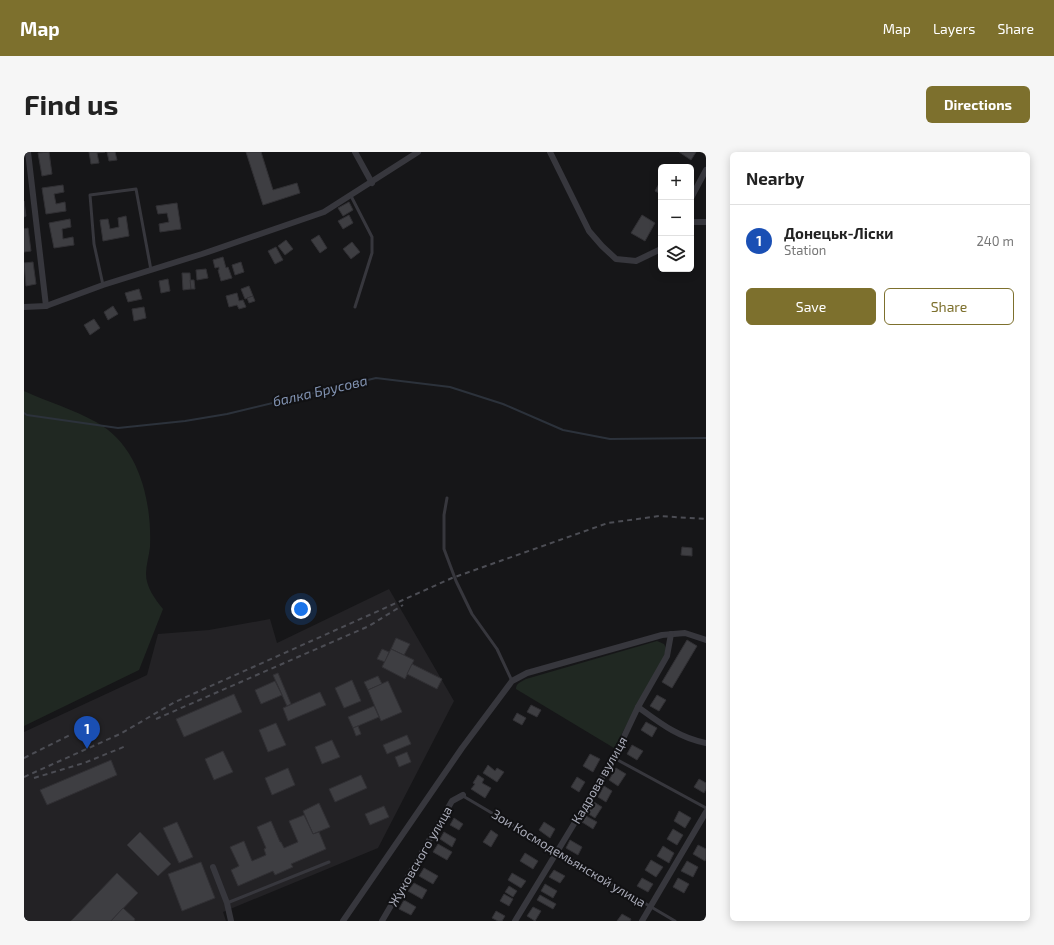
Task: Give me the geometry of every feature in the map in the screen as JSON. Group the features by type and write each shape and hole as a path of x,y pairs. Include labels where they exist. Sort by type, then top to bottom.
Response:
{"street":[{"path":"28,152 46,306"},
{"path":"354,152 372,183"},
{"path":"24,307 46,306 103,285 324,212 372,183 418,152"},
{"path":"550,152 590,231 602,246 616,259 636,261 658,250"},
{"path":"694,192 706,170"},
{"path":"694,222 706,222"},
{"path":"343,921 462,748 512,681 527,673 662,635 685,633 706,640"},
{"name":"Кадрова вулиця","path":"515,921 614,758 638,707 667,656 671,634"},
{"path":"638,707 669,729 691,740 706,743"},
{"name":"Жуковского улица","path":"382,921 452,801 463,795"},
{"path":"642,921 706,812"},
{"path":"213,867 227,903 231,921"}],"lane":[{"path":"103,285 94,244 90,195 136,189 151,270"},
{"path":"351,196 372,237 372,254 356,307"},
{"path":"447,498 444,515 444,549 456,581 472,614 497,649 512,681"},
{"path":"614,758 706,808"},
{"name":"Зои Космодемьянской улица","path":"463,795 675,921"},
{"path":"227,903 329,862"}],"shaded area":[{"path":"24,391 96,422 111,432 123,445 133,460 145,493 150,529 150,547 146,567 146,579 152,593 163,609 139,670 24,726"},
{"path":"389,589 454,701 378,848 223,912 226,921 24,921 24,732 147,675 158,634 209,630 270,619 277,643"},
{"path":"657,641 664,644 666,648 664,657 614,748 516,689 518,684 526,679"}],"building":[{"path":"49,152 52,174 42,176 38,153"},
{"path":"89,152 105,152 97,153 99,163 91,164"},
{"path":"107,152 115,152 117,160 109,161"},
{"path":"246,152 261,152 273,190 297,183 300,193 263,205"},
{"path":"679,152 696,152 691,160"},
{"path":"63,185 64,192 54,194 56,204 65,202 66,211 46,214 42,188"},
{"path":"658,186 658,192 655,191"},
{"path":"24,201 26,216 24,217"},
{"path":"349,202 353,210 343,216 338,208"},
{"path":"177,203 181,229 160,232 159,224 169,222 167,213 158,214 156,206"},
{"path":"349,215 353,223 343,229 338,221"},
{"path":"642,215 655,223 645,241 631,233"},
{"path":"126,216 129,236 103,241 100,220 108,219 110,229 119,227 118,218"},
{"path":"70,219 71,227 62,229 63,239 73,237 74,245 54,248 49,223"},
{"path":"28,228 31,251 24,252 24,229"},
{"path":"319,235 327,248 320,253 311,240"},
{"path":"286,240 293,249 285,255 278,246"},
{"path":"352,242 360,252 351,259 343,249"},
{"path":"276,247 283,260 275,264 268,251"},
{"path":"223,257 226,268 228,267 232,278 221,281 218,270 219,267 215,268 213,260"},
{"path":"33,262 36,284 26,286 24,263"},
{"path":"241,262 244,272 235,275 232,265"},
{"path":"206,269 208,278 197,280 196,270"},
{"path":"182,273 190,273 191,289 183,290"},
{"path":"168,279 170,291 161,293 159,281"},
{"path":"190,280 194,280 195,289 191,289"},
{"path":"249,286 253,296 245,299 241,289"},
{"path":"139,289 142,299 128,302 125,293"},
{"path":"237,293 239,301 243,300 246,307 239,309 237,305 229,307 226,296"},
{"path":"253,296 255,301 249,303 247,298"},
{"path":"113,306 118,314 108,320 104,312"},
{"path":"144,307 146,318 134,321 132,309"},
{"path":"94,319 100,328 90,335 84,325"},
{"path":"682,547 692,548 692,556 681,555"},
{"path":"396,638 410,644 404,655 391,649"},
{"path":"687,640 697,646 672,688 662,682"},
{"path":"382,649 389,652 385,662 377,659"},
{"path":"391,649 414,660 405,679 382,667"},
{"path":"412,664 442,679 437,689 407,674"},
{"path":"278,673 291,704 287,706 273,675"},
{"path":"378,676 382,684 368,690 364,682"},
{"path":"352,680 361,701 344,708 335,688"},
{"path":"275,681 282,695 261,704 255,690"},
{"path":"388,681 402,712 381,721 368,690"},
{"path":"320,692 326,705 288,721 283,708"},
{"path":"234,694 242,712 184,737 176,719"},
{"path":"657,695 666,700 659,711 650,706"},
{"path":"531,705 541,710 537,717 527,712"},
{"path":"374,706 379,717 353,728 348,717"},
{"path":"517,713 526,718 522,725 513,720"},
{"path":"646,722 657,728 652,737 641,730"},
{"path":"276,723 286,745 268,752 259,730"},
{"path":"358,726 361,734 356,736 353,728"},
{"path":"407,735 411,744 387,754 383,745"},
{"path":"332,740 340,757 322,764 315,747"},
{"path":"632,745 643,751 637,760 627,754"},
{"path":"223,751 233,772 214,780 205,759"},
{"path":"407,752 411,762 399,767 395,757"},
{"path":"590,754 600,759 593,772 583,766"},
{"path":"111,760 117,775 47,805 40,790"},
{"path":"488,765 495,771 497,768 504,772 497,782 483,773"},
{"path":"288,768 295,785 272,795 265,778"},
{"path":"616,768 626,774 618,786 609,780"},
{"path":"361,775 367,788 335,802 329,789"},
{"path":"478,775 484,779 482,783 491,788 485,798 471,789 475,784 473,783"},
{"path":"577,777 585,782 579,792 571,787"},
{"path":"699,779 706,783 704,793 694,787"},
{"path":"604,786 612,791 606,802 598,797"},
{"path":"594,802 602,807 595,818 587,813"},
{"path":"319,803 330,827 313,834 303,811"},
{"path":"384,806 389,817 370,825 365,814"},
{"path":"679,811 691,818 685,828 674,821"},
{"path":"304,815 313,834 319,832 326,849 291,864 293,867 275,875 273,871 238,886 231,870 239,866 230,847 244,841 252,861 266,855 264,849 266,848 257,827 271,821 284,848 298,842 289,821"},
{"path":"586,816 597,822 593,829 582,822"},
{"path":"454,818 463,824 459,830 450,825"},
{"path":"177,822 193,857 179,863 163,828"},
{"path":"544,822 555,829 550,838 539,830"},
{"path":"673,829 683,835 677,845 667,839"},
{"path":"491,830 498,835 491,847 483,842"},
{"path":"140,832 171,864 158,876 127,845"},
{"path":"444,832 456,839 452,847 440,839"},
{"path":"570,840 582,847 578,855 566,848"},
{"path":"438,844 452,852 447,860 433,852"},
{"path":"698,845 706,849 705,861 693,854"},
{"path":"663,846 674,853 669,863 657,856"},
{"path":"525,853 538,861 533,869 520,861"},
{"path":"651,860 663,867 656,877 645,870"},
{"path":"687,861 698,867 693,877 681,871"},
{"path":"201,862 215,898 182,911 168,874"},
{"path":"424,868 438,876 433,884 419,876"},
{"path":"554,870 565,876 560,883 549,877"},
{"path":"117,873 138,893 111,921 71,921"},
{"path":"512,873 526,881 521,888 508,880"},
{"path":"642,878 653,884 648,892 637,886"},
{"path":"678,878 689,884 684,893 673,887"},
{"path":"414,883 427,890 422,899 408,891"},
{"path":"545,884 557,891 553,898 541,891"},
{"path":"509,886 517,891 513,897 505,892"},
{"path":"504,894 513,899 509,906 500,901"},
{"path":"540,895 556,904 553,909 537,900"},
{"path":"404,900 416,907 411,915 399,909"},
{"path":"533,907 541,911 535,921 527,916"},
{"path":"123,908 135,919 134,921 111,921"},
{"path":"496,911 505,916 502,921 492,918"},
{"path":"622,914 631,919 630,921 617,921"}],"waterway":[{"name":"балка Брусова","path":"24,413 27,415 118,428 185,421 227,414 376,378 450,387 503,404 563,430 610,439 706,438"}],"railway":[{"path":"24,777 120,734 175,702 452,578 608,523 659,516 706,519"},
{"path":"156,719 369,626 403,605"},
{"path":"24,758 72,734"},
{"path":"34,778 84,763 126,746"}],"place":[{"name":"Донецьк-Ліски","path":"87,749"}]}
